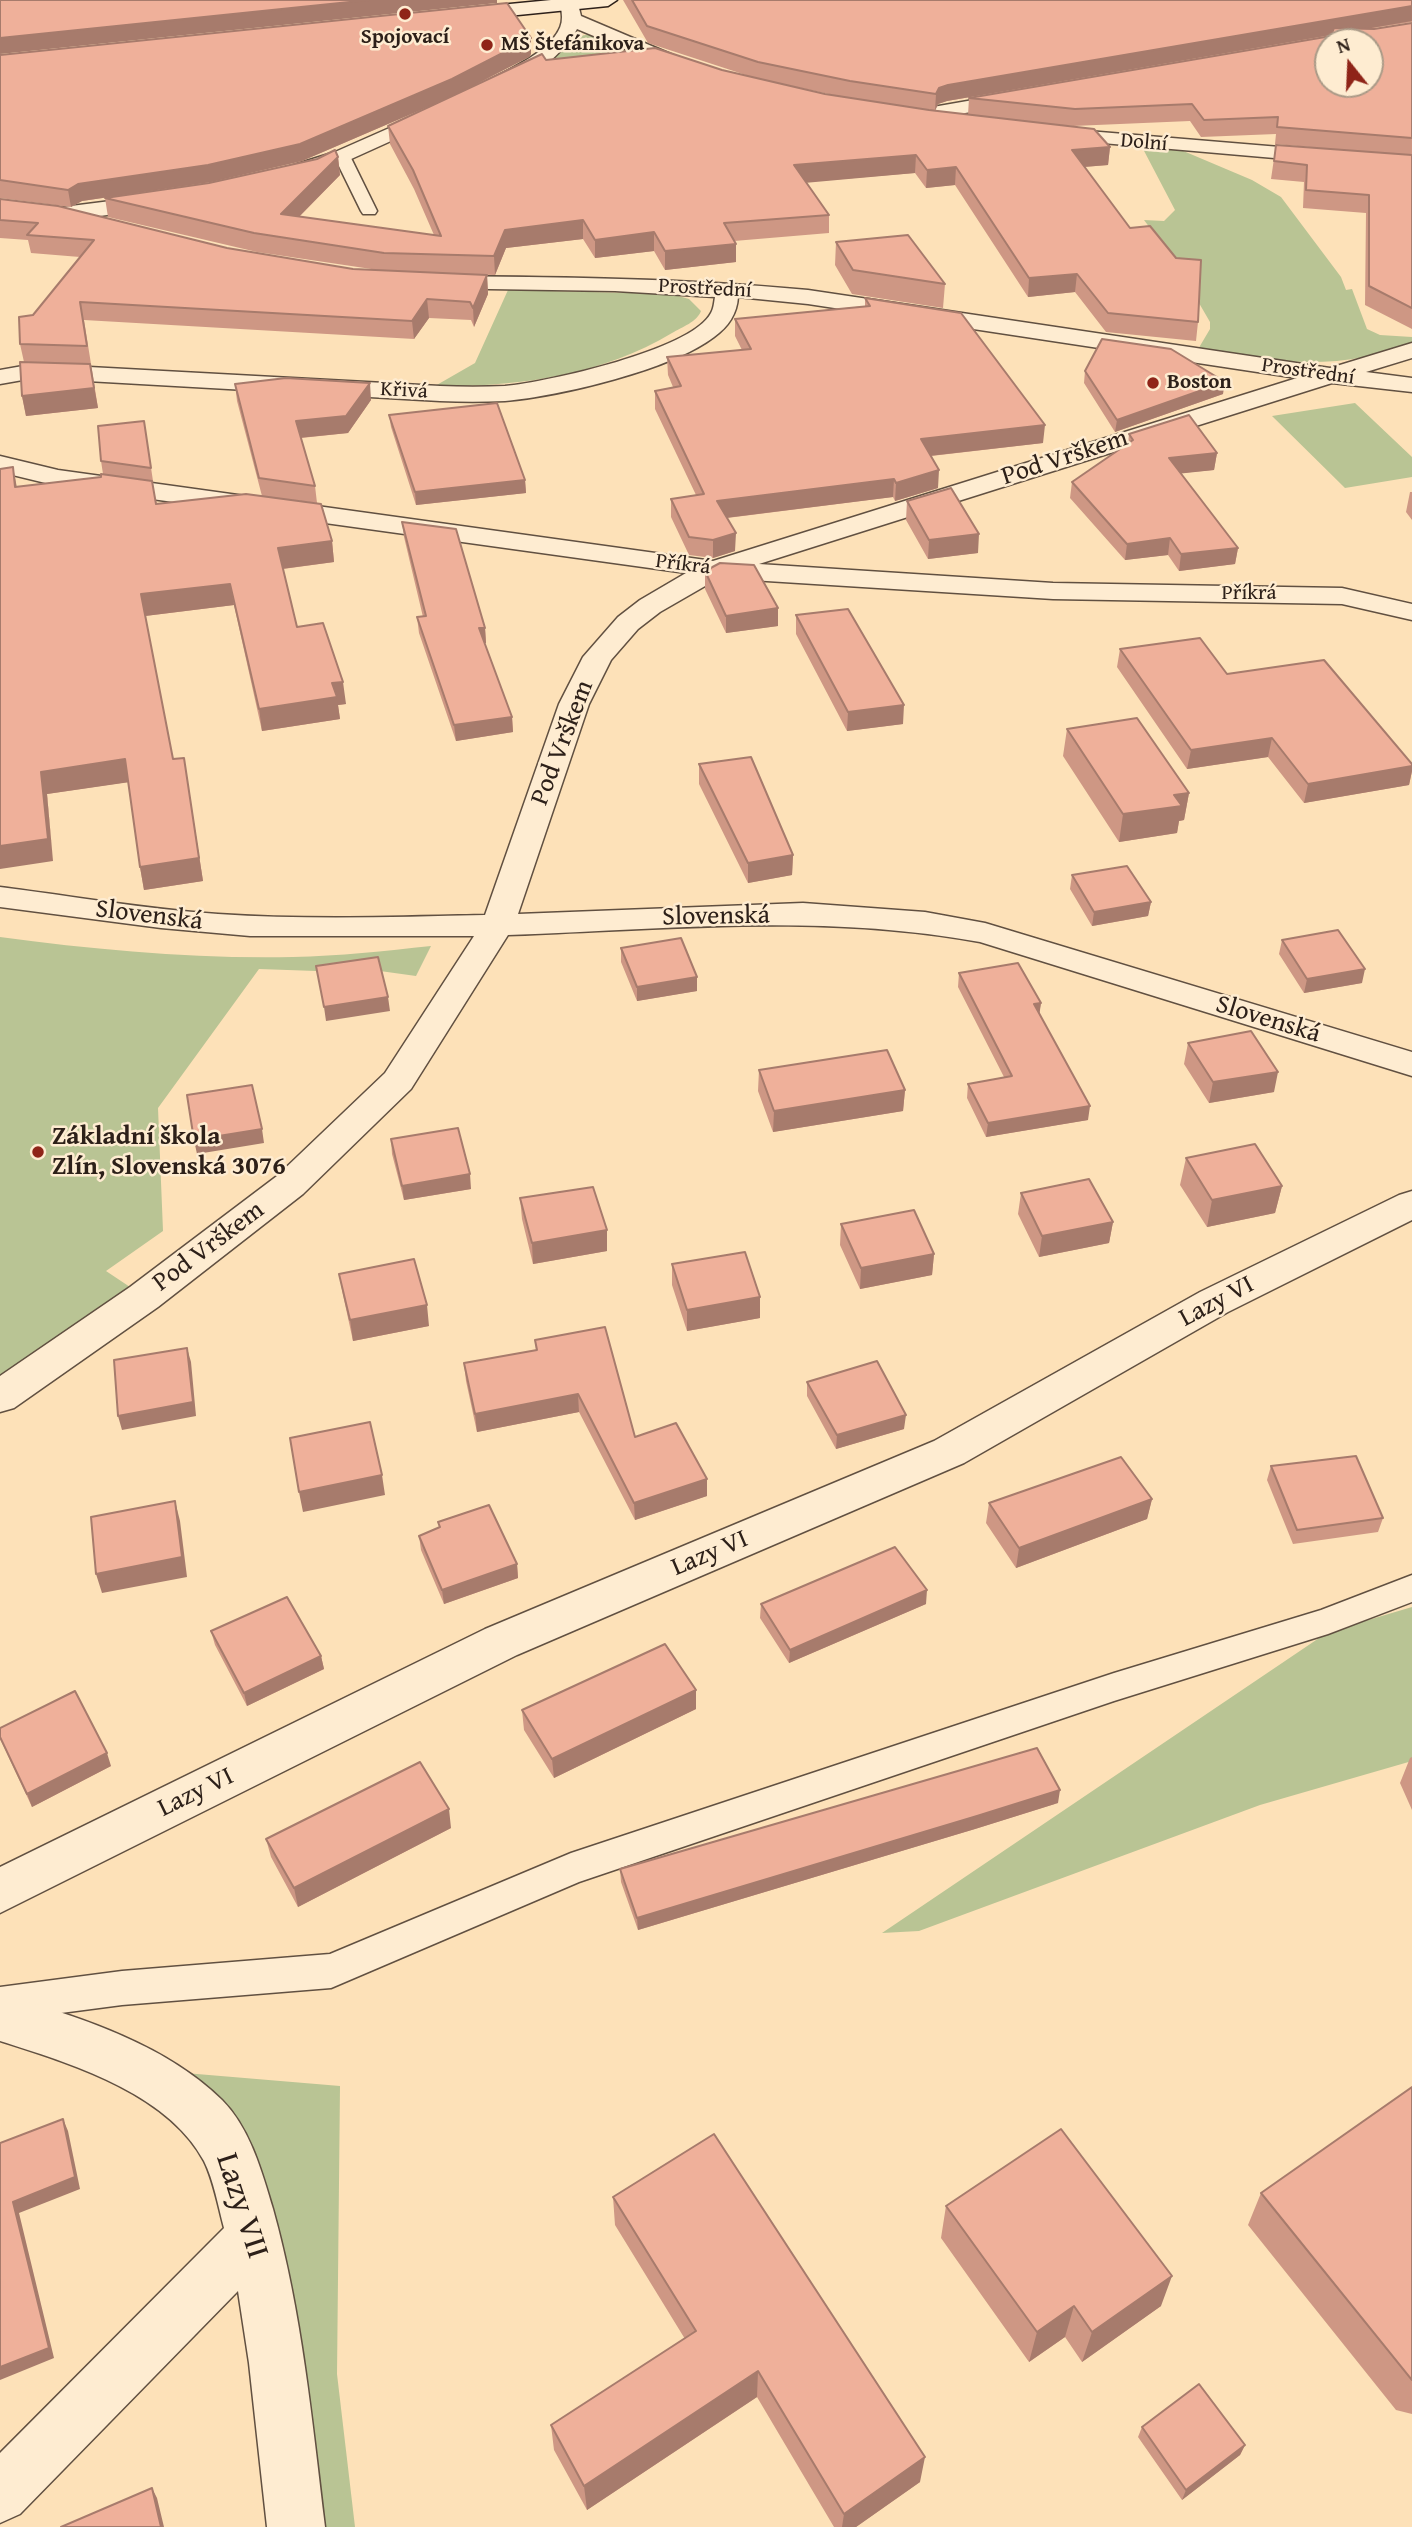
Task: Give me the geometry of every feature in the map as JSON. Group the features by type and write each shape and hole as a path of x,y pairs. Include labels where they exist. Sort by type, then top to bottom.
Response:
{"street":[{"path":"435,17 570,7 608,0"},
{"path":"570,7 619,41 703,74"},
{"path":"269,180 310,169 342,156 470,97 544,58 560,43 570,7"},
{"path":"909,117 1045,94"},
{"path":"887,114 982,127"},
{"name":"Dolní","path":"1032,132 1412,164"},
{"path":"63,214 175,199"},
{"path":"38,211 63,214 125,230"},
{"name":"Prostřední","path":"407,282 615,284 727,289 808,297 1326,375 1412,385"},
{"name":"Křivá","path":"0,377 34,371 448,393 533,390 607,373 652,357 704,333 719,321 726,306 727,289"},
{"name":"Pod Vrškem","path":"0,1397 144,1297 300,1176 398,1081 498,925 574,704 598,657 628,624 650,606 714,569 1412,349"},
{"name":"Příkrá","path":"0,464 58,478 714,569 1039,590 1342,596 1412,612"},
{"name":"Slovenská","path":"0,897 239,925 300,928 498,925 691,916 796,915 883,916 937,922 985,933 1412,1064"},
{"name":"Lazy VI","path":"0,1891 501,1642 950,1452 1214,1302 1412,1203"},
{"name":"Lazy VII","path":"0,2017 50,2033 121,2062 164,2084 205,2119 225,2149 238,2181 270,2301 296,2527"},
{"path":"0,2494 254,2236"}],"lane":[{"path":"342,156 369,211"},
{"path":"0,2004 122,1988 331,1971 571,1869 1114,1687 1328,1621 1412,1588"}],"green space":[{"path":"586,35 595,35 649,58 545,63 569,42"},
{"path":"1142,147 1181,150 1252,180 1281,197 1341,277 1346,290 1352,289 1367,329 1380,335 1412,337 1412,343 1371,356 1323,362 1281,361 1197,351 1210,329 1210,322 1174,260 1144,220 1164,221 1175,210"},
{"path":"508,290 671,294 689,299 701,311 689,324 645,348 587,369 527,381 435,386 475,363"},
{"path":"1355,403 1412,457 1412,477 1345,488 1272,416"},
{"path":"0,937 109,950 220,957 310,956 431,946 416,976 380,971 377,962 316,971 259,969 158,1108 163,1231 106,1271 130,1287 0,1375"},
{"path":"1412,1607 1412,1761 1260,1805 919,1931 882,1933 1328,1632"},
{"path":"185,2073 340,2086 337,2374 355,2527 319,2527"}],"building":[{"path":"0,0 369,0 0,38"},
{"path":"632,0 1412,0 1412,6 948,85 939,88 936,94 850,81 758,62 647,26"},
{"path":"507,3 531,38 452,79 300,144 208,165 78,184 68,190 0,180 0,55"},
{"path":"1412,23 1412,138 1277,127 1278,117 1204,120 1192,104 1075,109 969,98 1314,39 1314,98 1384,98 1384,28 1380,28"},
{"path":"655,48 722,70 825,94 929,110 1094,129 1110,147 1072,150 1130,228 1150,226 1176,258 1201,260 1198,322 1108,313 1077,274 1029,278 956,167 927,170 916,155 794,165 829,215 724,223 736,244 665,251 654,232 595,240 583,220 505,230 494,256 384,253 254,233 105,198 209,183 317,159 335,150 338,157 281,214 441,236 413,170 388,126 542,54 546,60"},
{"path":"1276,145 1412,155 1412,308 1369,286 1369,195 1306,190 1307,165 1274,161"},
{"path":"0,199 58,206 227,248 353,269 487,275 473,308 470,302 427,299 412,321 80,302 87,346 20,344 19,317 33,315 94,240 27,235 38,223 0,220"},
{"path":"908,235 945,284 853,270 836,242"},
{"path":"865,298 961,313 1045,425 921,439 939,470 896,483 894,479 717,501 736,533 713,540 689,537 671,499 704,494 655,391 681,386 667,357 751,349 735,319 870,306"},
{"name":"Boston","path":"1102,339 1171,349 1225,382 1117,420 1085,371"},
{"path":"20,362 90,364 94,388 22,396"},
{"path":"286,378 370,383 346,416 296,421 315,486 259,478 235,384"},
{"path":"497,403 525,480 415,492 389,415"},
{"path":"1189,415 1217,453 1169,458 1238,548 1181,554 1170,538 1127,544 1072,482 1133,440 1129,434"},
{"path":"144,421 151,468 101,461 98,426"},
{"path":"13,467 15,487 101,477 101,474 152,481 156,504 246,494 321,504 332,541 278,548 297,627 323,623 343,682 332,683 337,697 259,709 230,584 141,594 173,759 184,758 199,858 140,867 125,759 41,772 48,839 0,846 0,469"},
{"path":"951,488 979,534 929,540 907,501"},
{"path":"402,522 456,529 485,628 479,628 512,717 454,725 417,617 426,616"},
{"path":"720,563 754,565 778,608 726,616 705,571"},
{"path":"848,609 904,705 848,712 796,615"},
{"path":"1200,638 1227,674 1324,660 1412,766 1308,784 1272,738 1191,750 1120,649"},
{"path":"1137,718 1189,793 1174,795 1182,806 1123,814 1067,729"},
{"path":"751,757 793,855 748,863 699,764"},
{"path":"1127,866 1151,902 1094,912 1072,875"},
{"path":"1338,930 1365,969 1307,979 1282,940"},
{"path":"681,938 697,977 637,987 621,948"},
{"path":"378,957 388,997 324,1007 316,966"},
{"path":"1018,963 1041,1003 1034,1004 1090,1106 988,1123 968,1084 1012,1076 959,973"},
{"path":"1251,1031 1278,1072 1213,1082 1188,1043"},
{"path":"887,1050 905,1090 774,1111 759,1070"},
{"path":"252,1085 262,1129 194,1140 187,1095"},
{"path":"458,1128 470,1174 402,1186 391,1139"},
{"path":"1255,1144 1282,1186 1212,1200 1186,1158"},
{"path":"1089,1179 1113,1222 1042,1236 1021,1193"},
{"path":"593,1187 607,1230 532,1243 520,1198"},
{"path":"914,1210 934,1254 861,1268 841,1224"},
{"path":"745,1252 760,1297 687,1310 672,1264"},
{"path":"414,1259 427,1305 350,1320 339,1274"},
{"path":"605,1327 635,1437 676,1423 707,1479 634,1503 578,1394 475,1414 464,1363 537,1350 535,1340"},
{"path":"187,1348 193,1402 118,1416 114,1360"},
{"path":"877,1361 906,1415 837,1435 807,1382"},
{"path":"370,1422 382,1475 299,1492 290,1438"},
{"path":"1356,1456 1383,1518 1297,1530 1271,1466"},
{"path":"1121,1457 1152,1499 1019,1548 989,1503"},
{"path":"175,1501 182,1557 96,1574 91,1517"},
{"path":"489,1505 517,1564 442,1590 419,1536 440,1527 438,1522"},
{"path":"895,1547 927,1590 790,1650 761,1604"},
{"path":"287,1597 321,1656 244,1693 211,1631"},
{"path":"665,1644 696,1690 552,1759 522,1710"},
{"path":"75,1691 107,1753 27,1794 0,1737 0,1728"},
{"path":"1037,1748 1060,1790 637,1918 620,1869"},
{"path":"420,1762 449,1809 294,1888 266,1839"},
{"path":"1412,2087 1412,2380 1261,2193"},
{"path":"63,2119 75,2177 13,2202 49,2348 0,2367 0,2143"},
{"path":"1061,2129 1172,2276 1092,2332 1074,2306 1037,2332 946,2206"},
{"path":"714,2134 925,2457 844,2514 758,2371 584,2486 551,2425 696,2331 613,2197"},
{"path":"1199,2384 1245,2445 1186,2490 1142,2427"},
{"path":"152,2488 161,2527 61,2527"}],"place":[{"name":"Spojovací","path":"405,14"},
{"name":"MŠ Štefánikova","path":"487,45"},
{"name":"Boston","path":"1153,383"},
{"name":"Základní škola Zlín, Slovenská 3076","path":"38,1152"}]}
